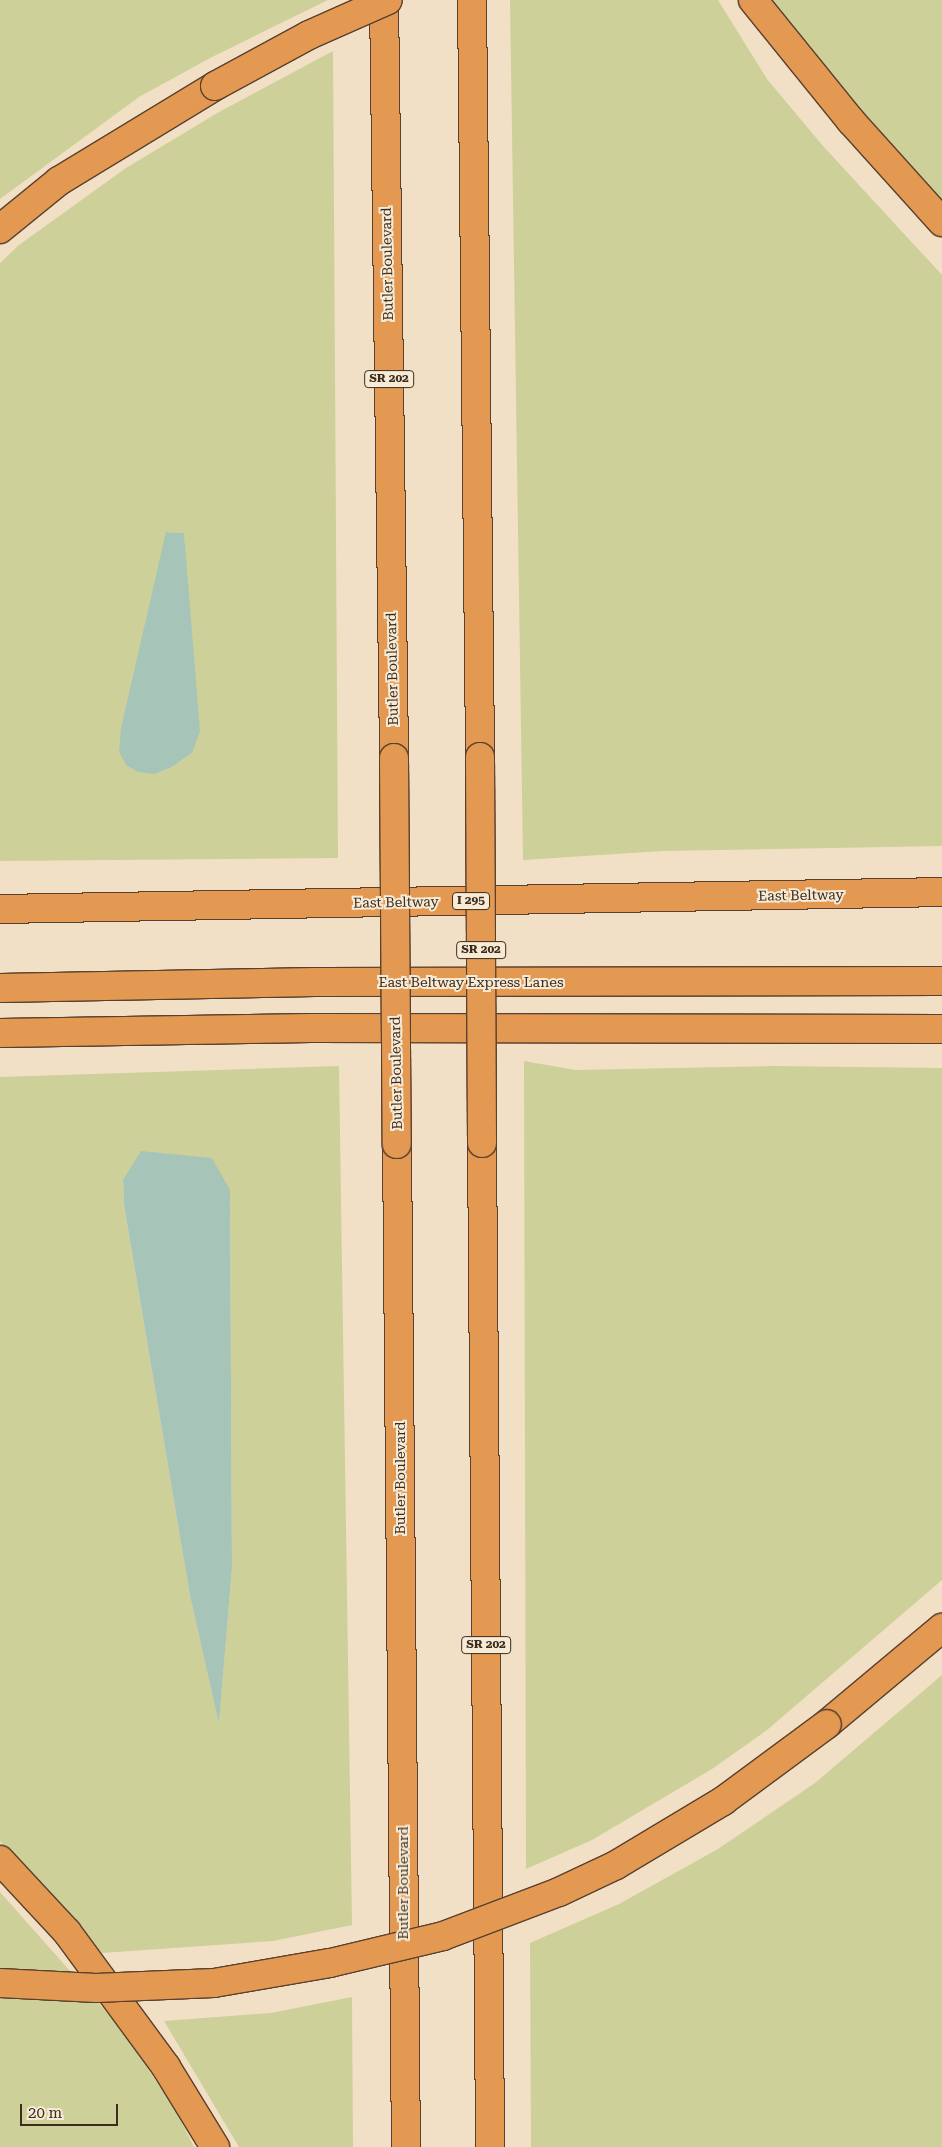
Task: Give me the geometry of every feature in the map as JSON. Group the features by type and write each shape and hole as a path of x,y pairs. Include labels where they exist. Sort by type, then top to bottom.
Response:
{"highway":[{"name":"Butler Boulevard","path":"384,0 394,758 406,2147"},
{"path":"0,229 75,170 215,86 309,36 388,0"},
{"name":"SR 202","path":"472,0 480,757 490,2147"},
{"path":"753,0 851,121 942,222"},
{"name":"East Beltway","path":"0,909 942,892"},
{"name":"East Beltway Express Lanes","path":"0,988 315,982 942,981"},
{"path":"0,1033 311,1028 942,1029"},
{"path":"0,1983 96,1988 214,1983 330,1963 443,1936 559,1892 624,1861 723,1801 827,1724 942,1628"},
{"path":"0,1860 67,1932 166,2067 214,2147"}],"green space":[{"path":"0,0 328,0 212,57 139,97 0,199"},
{"path":"510,0 718,0 767,79 823,146 942,275 942,846 662,851 523,860"},
{"path":"764,0 942,0 942,207"},
{"path":"333,51 338,858 0,861 0,263 19,245 126,168 219,112","holes":["166,532 184,533 192,753 172,767 155,774"]},
{"path":"524,1061 575,1070 773,1066 942,1068 942,1580 767,1730 712,1769 592,1840 526,1869"},
{"path":"339,1066 352,1925 273,1941 102,1953 0,1841 0,1077","holes":["123,1180 230,1190 232,1568 219,1721 190,1596 124,1205"]},
{"path":"942,1675 942,2147 531,2147 530,1943 619,1904 718,1849 815,1783"},
{"path":"0,1892 125,2033 178,2115 194,2147 0,2147"},
{"path":"352,1997 353,2147 239,2147 164,2021 271,2013"}],"shaded area":[{"path":"166,532 184,533 200,731 192,753 172,767 155,774 138,772 126,765 119,752 121,728"},
{"path":"141,1151 212,1158 230,1190 232,1568 219,1723 190,1596 124,1205 123,1180"}]}
